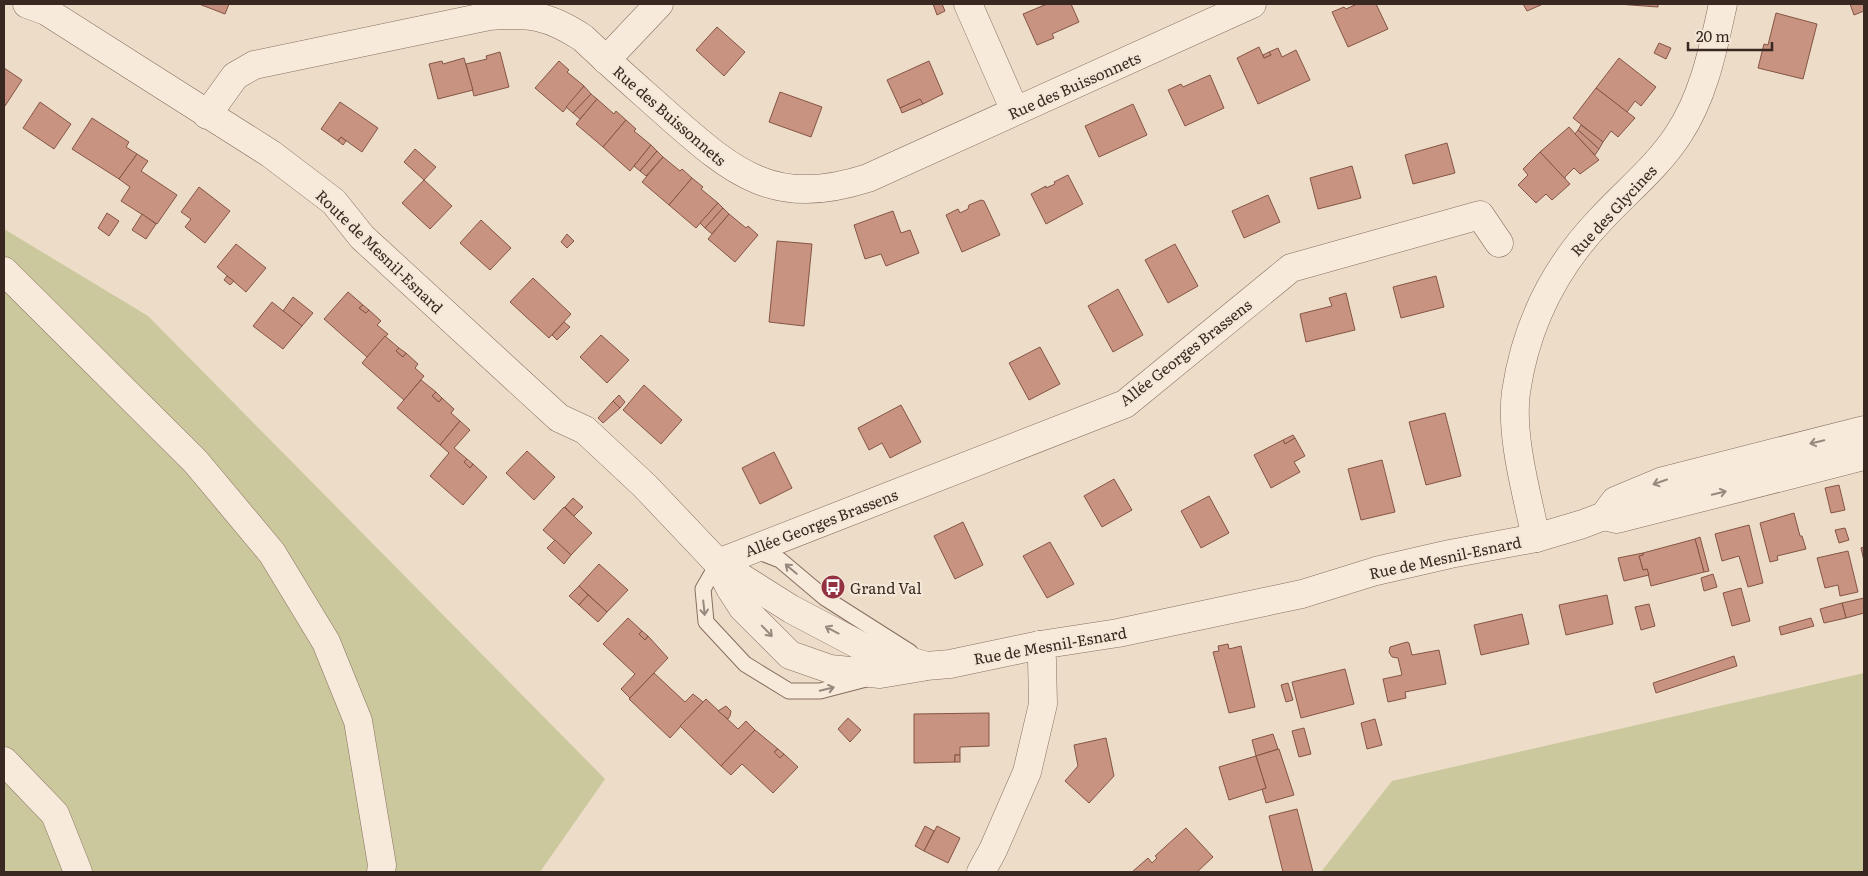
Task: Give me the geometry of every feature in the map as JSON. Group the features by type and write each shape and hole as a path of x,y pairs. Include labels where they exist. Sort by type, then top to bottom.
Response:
{"street":[{"name":"Route de Mesnil-Esnard","path":"27,4 46,11 271,154 334,202 362,237 559,418 585,430 645,486 718,564"},
{"path":"606,60 659,4"},
{"path":"968,4 1015,111"},
{"name":"Rue des Buissonnets","path":"207,114 235,76 254,65 489,16 546,11 583,38 708,150 728,165 748,177 770,184 795,189 818,190 841,187 868,178 1252,4"},
{"name":"Rue des Glycines","path":"1536,538 1516,440 1516,394 1538,310 1553,280 1574,248 1655,164 1678,135 1696,100 1710,64 1723,4"},
{"name":"Allée Georges Brassens","path":"718,564 752,549 1125,404 1291,268 1480,215 1499,243"},
{"path":"4,271 196,462 272,553 326,642 358,721 382,865 381,872"},
{"name":"Rue de Mesnil-Esnard","path":"718,564 791,609 861,646 926,666 950,664 1040,645 1118,633 1302,594 1376,571 1450,554 1536,538 1604,516 1615,501 1663,481 1864,430"},
{"name":"Rue de Mesnil-Esnard","path":"1604,516 1618,520 1864,456"},
{"path":"718,564 730,588 744,608 790,655 830,669 880,674 926,666"},
{"path":"981,872 993,850 1027,772 1044,704 1040,645"},
{"path":"4,761 54,814 78,872"}],"lane":[{"path":"752,549 780,560 825,598 906,649 926,666"},
{"path":"718,564 702,589 706,622 745,664 789,692 820,691 880,674"}],"shaded area":[{"path":"4,229 148,316 605,779 540,872 4,872"},
{"path":"1864,673 1864,872 1321,872 1392,781"}],"building":[{"path":"199,4 229,4 225,14"},
{"path":"933,4 942,4 945,11 937,15"},
{"path":"1047,4 1071,4 1079,22 1052,34 1054,38 1037,45 1023,14"},
{"path":"1357,4 1376,4 1388,29 1348,47 1332,12"},
{"path":"1523,4 1543,4 1527,11"},
{"path":"1618,4 1658,4 1658,7"},
{"path":"1850,4 1864,4 1864,11 1854,15"},
{"path":"1776,13 1817,24 1803,79 1758,68 1764,44 1768,45"},
{"path":"717,27 745,52 724,76 696,50"},
{"path":"1659,43 1671,48 1666,59 1654,53"},
{"path":"1259,47 1264,58 1271,55 1269,52 1278,48 1282,57 1296,50 1310,80 1258,104 1237,58"},
{"path":"500,52 509,87 474,96 466,64 487,59 486,56"},
{"path":"1269,52 1271,55 1264,58 1263,55"},
{"path":"464,58 473,90 438,99 429,64 442,61 443,64"},
{"path":"1619,58 1656,87 1641,106 1635,101 1627,112 1596,88"},
{"path":"559,61 569,70 567,72 584,86 563,112 535,88"},
{"path":"929,61 943,94 923,104 920,99 900,108 887,80"},
{"path":"4,68 22,80 5,106 4,105"},
{"path":"1210,75 1224,108 1185,126 1168,90 1181,84 1183,87"},
{"path":"584,86 591,94 573,113 566,107"},
{"path":"1596,88 1635,118 1618,137 1611,131 1603,142 1573,118"},
{"path":"780,92 822,107 811,137 769,122"},
{"path":"591,94 597,99 580,119 573,113"},
{"path":"597,99 614,114 616,111 626,120 603,147 576,124"},
{"path":"920,99 923,104 902,113 900,108"},
{"path":"40,102 71,124 54,149 23,128"},
{"path":"340,102 378,128 362,152 341,137 338,141 321,129"},
{"path":"1133,104 1147,135 1099,157 1085,126"},
{"path":"92,118 129,142 126,147 137,154 119,179 72,149"},
{"path":"626,120 636,129 634,131 651,145 630,171 603,147"},
{"path":"1581,125 1603,142 1599,149 1578,130"},
{"path":"1569,127 1599,160 1580,174 1574,168 1565,179 1540,152"},
{"path":"1578,130 1599,149 1595,155 1575,134"},
{"path":"341,137 346,141 343,145 338,141"},
{"path":"1447,143 1455,173 1413,184 1405,155"},
{"path":"651,145 657,151 640,171 634,166"},
{"path":"415,149 436,167 424,180 404,162"},
{"path":"657,151 663,157 646,176 640,171"},
{"path":"1540,152 1570,184 1552,200 1546,194 1536,203 1518,185 1528,175 1523,169"},
{"path":"137,154 148,161 141,171 177,195 157,224 121,201 130,187 119,179"},
{"path":"663,157 692,178 669,205 642,182"},
{"path":"1352,166 1361,198 1318,209 1310,178"},
{"path":"1068,175 1083,204 1046,224 1031,194 1046,186 1046,188 1055,184 1054,182"},
{"path":"692,178 703,187 701,189 718,203 696,228 669,205"},
{"path":"424,180 452,206 430,229 402,203"},
{"path":"199,187 230,211 205,243 185,227 191,219 181,212"},
{"path":"1268,195 1280,222 1244,238 1232,211"},
{"path":"981,200 984,201 1000,235 962,252 946,215 958,209 960,213 968,209 969,205"},
{"path":"718,203 723,208 705,228 700,223"},
{"path":"723,208 729,214 712,234 705,228"},
{"path":"893,211 901,233 910,230 919,253 886,266 881,254 865,259 854,225"},
{"path":"107,213 119,221 109,236 98,228"},
{"path":"142,214 156,224 146,239 132,230"},
{"path":"729,214 758,235 735,262 708,239"},
{"path":"481,220 511,248 490,270 460,243"},
{"path":"567,234 574,241 567,248 561,242"},
{"path":"777,241 812,244 804,326 769,322"},
{"path":"236,244 266,268 246,292 217,267"},
{"path":"1175,244 1198,286 1168,303 1145,260"},
{"path":"227,276 234,281 230,285 224,280"},
{"path":"1436,276 1444,307 1401,318 1393,287"},
{"path":"533,278 571,314 549,338 510,302"},
{"path":"1118,289 1143,335 1113,352 1088,306"},
{"path":"348,292 363,305 359,308 366,313 369,310 381,321 377,325 388,334 367,357 324,319"},
{"path":"1346,293 1355,330 1306,342 1300,314 1332,306 1329,298"},
{"path":"293,297 313,313 302,326 283,311"},
{"path":"272,302 302,326 283,349 253,326"},
{"path":"363,305 369,310 366,313 359,308"},
{"path":"564,322 570,327 557,340 552,335"},
{"path":"601,335 629,360 607,383 580,357"},
{"path":"385,336 399,348 396,351 403,357 406,353 418,364 415,368 424,376 404,400 362,363"},
{"path":"1040,347 1060,384 1029,400 1009,363"},
{"path":"399,348 406,353 403,357 396,351"},
{"path":"421,380 436,392 432,396 439,402 442,398 454,409 451,413 460,421 440,445 397,408"},
{"path":"644,385 682,420 661,444 623,410"},
{"path":"436,392 442,398 439,402 432,396"},
{"path":"619,395 625,402 620,408 613,401"},
{"path":"613,401 620,408 603,423 598,418"},
{"path":"901,405 921,442 890,458 882,443 869,450 858,428"},
{"path":"1445,413 1461,476 1426,485 1409,422"},
{"path":"460,421 470,430 454,448 467,459 464,462 470,468 473,464 487,477 463,505 430,476 449,453 440,445"},
{"path":"1293,435 1295,438 1285,444 1283,440"},
{"path":"1295,438 1305,456 1294,462 1300,472 1271,488 1254,455 1283,440 1285,444"},
{"path":"527,451 555,477 534,500 506,473"},
{"path":"774,452 792,488 760,504 742,468"},
{"path":"467,459 473,464 470,468 464,462"},
{"path":"1382,460 1395,512 1361,520 1348,469"},
{"path":"1114,479 1132,510 1102,527 1084,496"},
{"path":"1839,485 1845,510 1831,513 1825,488"},
{"path":"1209,496 1229,533 1201,548 1181,511"},
{"path":"573,498 583,507 574,516 565,507"},
{"path":"564,507 592,533 571,555 543,530"},
{"path":"1794,513 1800,536 1802,536 1806,549 1777,556 1778,560 1770,562 1760,523"},
{"path":"963,522 983,565 955,579 934,536"},
{"path":"1749,525 1763,583 1748,587 1739,556 1722,561 1715,534"},
{"path":"1845,528 1849,540 1839,543 1835,530"},
{"path":"1700,537 1709,571 1704,572 1695,539"},
{"path":"1695,539 1704,572 1651,586 1647,569 1643,570 1639,556 1643,555 1643,553"},
{"path":"555,540 571,555 564,564 547,548"},
{"path":"1050,542 1074,584 1047,598 1023,556"},
{"path":"1864,547 1864,561 1861,548"},
{"path":"1848,551 1858,592 1840,596 1838,585 1825,588 1817,558"},
{"path":"1643,553 1643,555 1639,556 1643,570 1647,569 1649,575 1624,581 1618,558"},
{"path":"599,564 628,590 607,612 579,586"},
{"path":"1713,574 1717,587 1704,591 1701,578"},
{"path":"579,586 588,595 579,605 569,596"},
{"path":"1741,588 1750,621 1732,626 1723,593"},
{"path":"588,595 607,612 598,622 579,605"},
{"path":"1607,595 1613,624 1566,635 1559,605"},
{"path":"1864,598 1864,613 1846,618 1842,603"},
{"path":"1842,603 1846,618 1824,623 1820,609"},
{"path":"1649,604 1655,626 1641,630 1635,607"},
{"path":"1522,614 1529,644 1481,655 1474,625"},
{"path":"628,618 642,631 639,634 645,640 648,636 668,658 630,698 621,689 635,674 603,644"},
{"path":"1811,618 1814,626 1781,635 1779,627"},
{"path":"642,631 648,636 645,640 639,634"},
{"path":"1409,643 1412,655 1439,650 1446,684 1405,692 1406,698 1388,702 1383,679 1402,675 1398,658 1392,657 1389,652 1390,647"},
{"path":"1228,644 1229,649 1241,646 1255,707 1229,713 1213,652 1219,651 1218,646"},
{"path":"1734,656 1737,666 1656,693 1653,683"},
{"path":"1345,669 1354,704 1301,718 1292,682"},
{"path":"654,673 685,702 693,694 703,702 670,738 629,699"},
{"path":"1288,683 1293,700 1286,702 1281,685"},
{"path":"706,699 738,729 746,721 755,730 721,766 680,726"},
{"path":"726,706 731,711 728,719 718,711"},
{"path":"989,713 989,746 960,747 960,755 955,755 955,762 914,763 914,714"},
{"path":"848,718 861,730 850,742 838,729"},
{"path":"1375,719 1382,745 1367,749 1361,723"},
{"path":"1304,728 1311,754 1299,757 1292,731"},
{"path":"755,730 778,749 774,752 780,758 784,754 798,767 773,793 742,764 731,775 721,766"},
{"path":"1273,734 1278,749 1256,756 1252,740"},
{"path":"1106,738 1114,776 1089,803 1065,781 1078,766 1074,745"},
{"path":"778,749 784,754 780,758 774,752"},
{"path":"1279,749 1294,795 1266,803 1262,789 1266,788 1256,756"},
{"path":"955,755 960,755 960,762 955,762"},
{"path":"1256,756 1266,788 1229,800 1219,767"},
{"path":"1297,809 1313,872 1283,872 1269,816"},
{"path":"925,826 934,831 924,851 915,846"},
{"path":"937,826 960,838 948,863 924,851"},
{"path":"1186,828 1213,857 1197,872 1132,872 1148,858 1152,863 1157,858 1155,856"}],"place":[{"name":"Grand Val","path":"833,587"}]}
